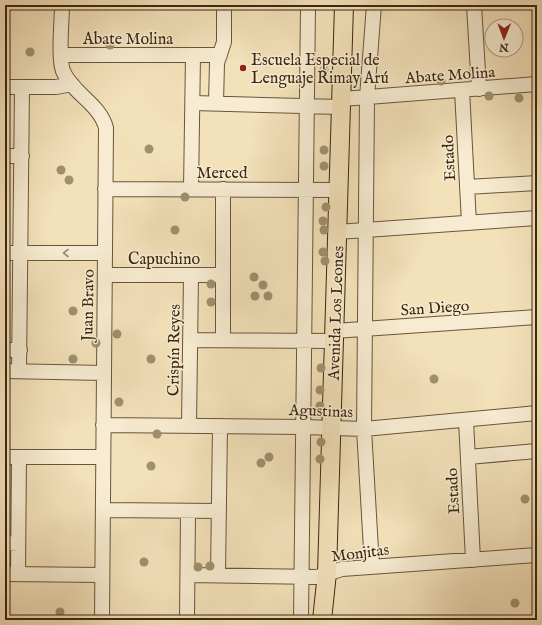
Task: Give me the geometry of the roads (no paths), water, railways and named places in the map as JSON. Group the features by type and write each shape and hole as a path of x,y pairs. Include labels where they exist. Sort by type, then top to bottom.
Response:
{"main road":[{"name":"Avenida Los Leones","path":"322,620 327,573 344,5"}],"street":[{"name":"Juan Bravo","path":"62,5 61,55 63,71 72,84 99,113 104,123 106,133 102,620"},
{"path":"216,103 217,66 224,42 224,5"},
{"name":"Avenida Los Leones","path":"301,620 308,5"},
{"name":"Avenida Los Leones","path":"372,567 364,429 367,97 374,5"},
{"path":"474,5 479,89"},
{"name":"Abate Molina","path":"61,55 220,55"},
{"path":"191,189 193,55"},
{"path":"5,87 56,87 72,84"},
{"name":"Abate Molina","path":"193,103 308,106 341,103 367,97 537,84"},
{"path":"19,372 22,87"},
{"name":"Estado","path":"462,90 469,223"},
{"path":"5,156 22,156"},
{"path":"467,188 537,183"},
{"name":"Merced","path":"105,189 339,190"},
{"path":"222,340 223,189"},
{"path":"337,232 537,218"},
{"name":"Capuchino","path":"5,252 105,253"},
{"name":"Capuchino","path":"105,275 223,275"},
{"name":"Crispín Reyes","path":"189,426 191,275"},
{"name":"San Diego","path":"190,340 305,340 334,336 365,329 537,317"},
{"path":"5,350 20,350"},
{"path":"5,371 104,373"},
{"name":"Agustinas","path":"103,425 304,426 364,429 537,413"},
{"name":"Estado","path":"466,420 473,560"},
{"path":"218,575 220,426"},
{"path":"468,457 537,451"},
{"path":"5,457 103,457"},
{"path":"19,457 11,574 102,575"},
{"path":"103,510 219,511"},
{"path":"187,620 188,511"},
{"name":"Monjitas","path":"188,575 317,577 342,569 537,555"}],"place":[{"name":"Escuela Especial de Lenguaje Rimay Arú","path":"243,68"}]}
